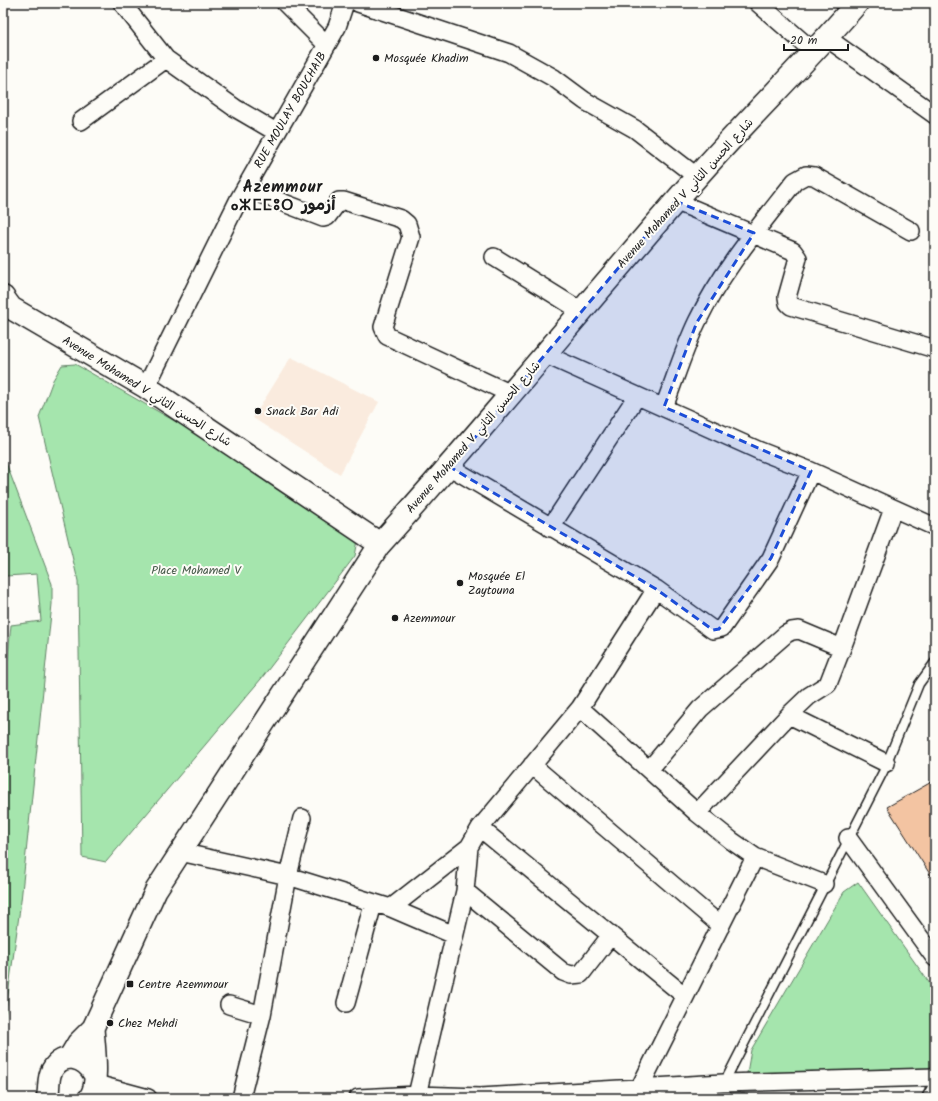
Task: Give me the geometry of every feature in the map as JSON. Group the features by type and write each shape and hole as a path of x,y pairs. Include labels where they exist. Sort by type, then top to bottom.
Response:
{"main road":[{"name":"Avenue Mohamed V شارع الحسن الثاني","path":"7,302 146,388 380,544 450,467 696,176 820,45 856,3"}],"street":[{"path":"122,3 166,59 235,108 276,132"},
{"path":"285,3 327,45"},
{"name":"RUE MOULAY BOUCHAIB","path":"146,388 245,188 327,45 337,26 345,3"},
{"path":"358,3 515,56 554,78 585,100 635,129 696,176"},
{"path":"758,3 820,45 935,115"},
{"path":"81,121 166,59"},
{"path":"664,407 697,322 728,270 794,181 806,175 814,176 911,231"},
{"path":"245,188 323,218 327,217 339,201 344,201 401,219 407,224 411,232 411,237 383,327 384,332 387,336 511,394"},
{"path":"675,202 754,233 797,254 798,264 787,297 788,303 791,306 935,349"},
{"path":"494,257 581,311"},
{"path":"544,354 760,451 811,471 893,509 935,526"},
{"path":"550,528 637,396"},
{"path":"450,467 550,528 656,589 713,630 722,628 771,558 811,471"},
{"path":"697,813 789,715 809,696 828,684 893,509"},
{"path":"69,1058 78,1043 93,1028 156,890 380,544"},
{"path":"391,908 469,847 480,828 580,708 656,589"},
{"path":"649,770 700,709 786,634 792,631 807,632 842,648"},
{"path":"580,708 697,813 732,841 755,857 824,884"},
{"path":"789,715 886,763"},
{"path":"532,765 722,926"},
{"path":"241,1098 262,1015 288,876 302,818"},
{"path":"480,828 685,996"},
{"path":"848,838 935,958"},
{"path":"417,1095 465,891 469,847"},
{"path":"180,852 288,876 374,904 391,908 454,935"},
{"path":"639,1089 685,996 722,926 755,857"},
{"path":"465,891 563,972 570,975 581,974 611,935"},
{"path":"346,1003 374,904"},
{"path":"229,1005 262,1015"},
{"path":"93,1028 93,1085"},
{"path":"50,1095 48,1080 52,1070 59,1062 69,1058 80,1060 89,1065 93,1085"},
{"path":"358,1098 417,1095 481,1098 723,1083 935,1077"},
{"path":"93,1085 148,1098"},
{"path":"931,1098 935,1091"}],"lane":[{"path":"723,1083 886,763 919,684 935,662"}],"highlighted area":[{"path":"675,201 754,233 697,322 664,407 811,471 771,558 719,629 713,630 656,589 450,467"}],"shaded area":[{"path":"291,357 379,402 340,474 253,418"}],"green space":[{"name":"Place Mohamed V","path":"75,364 344,518 359,535 355,556 261,679 106,862 82,857 78,581 39,417 53,380 62,365"},
{"path":"3,455 52,584 52,604 21,901 3,1031 3,707 11,625 41,621 37,574 6,576 3,566"},
{"path":"858,882 935,991 935,1072 768,1075 747,1073 751,1050 844,892"}],"building":[{"path":"935,780 935,882 887,807"}],"place":[{"name":"Mosquée Khadim","path":"376,58"},
{"name":"Snack Bar Adi","path":"258,411"},
{"name":"Mosquée El Zaytouna","path":"460,583"},
{"name":"Azemmour","path":"395,618"},
{"name":"Centre Azemmour","path":"130,984"},
{"name":"Chez Mehdi","path":"110,1023"}],"district":[{"name":"Azemmour ⴰⵣⵎⵎⵓⵔ أزمور","path":"283,195"}]}
